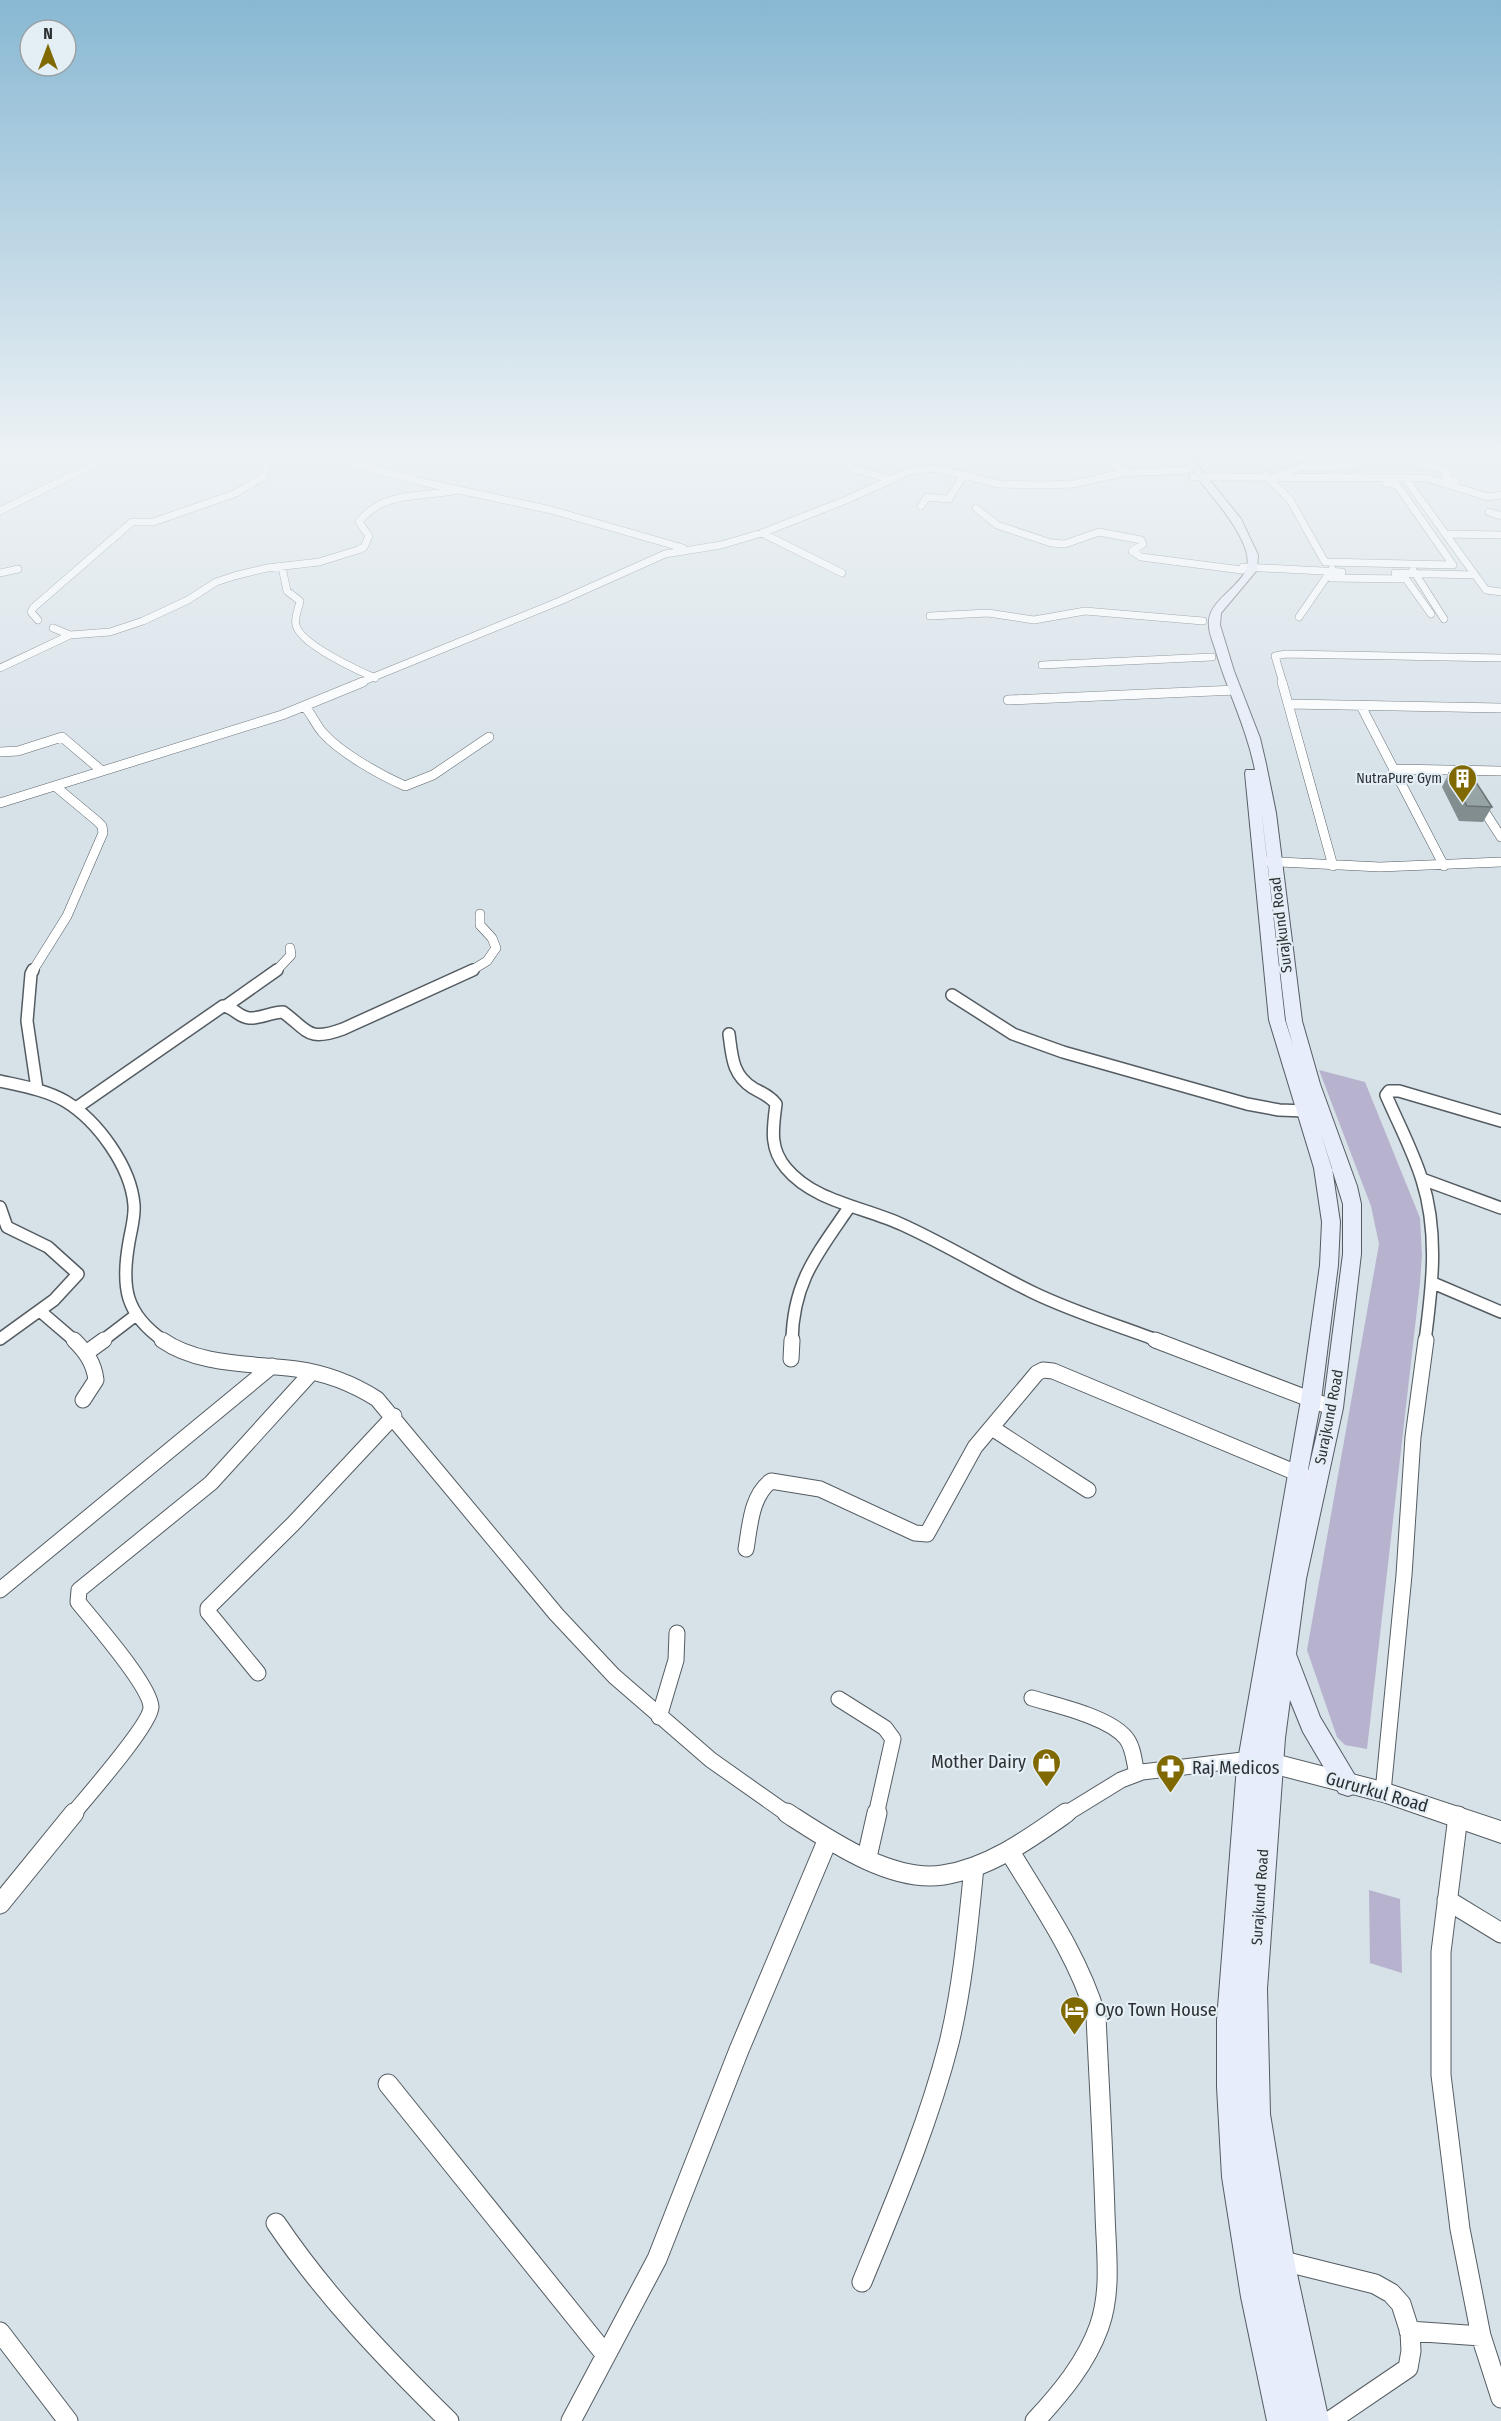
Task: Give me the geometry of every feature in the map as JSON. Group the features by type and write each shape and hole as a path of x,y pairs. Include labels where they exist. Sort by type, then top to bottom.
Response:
{"main road":[{"path":"1203,621 1207,610 1243,571"},
{"name":"Surajkund Road","path":"1231,690 1214,621 1219,609 1244,571"},
{"name":"Surajkund Road","path":"1203,621 1212,657 1231,690 1258,753 1267,799 1268,862 1277,1020 1323,1168 1331,1222 1329,1265 1311,1400 1306,1477 1295,1580 1284,1650 1260,1761 1254,2000 1259,2143 1279,2260 1313,2421"},
{"name":"Surajkund Road","path":"1268,862 1294,1021 1312,1084 1348,1186 1352,1204 1352,1254 1333,1408 1306,1477 1260,1761 1231,2020 1231,2087 1237,2177 1256,2297 1283,2421"},
{"path":"1284,1650 1311,1724 1348,1784"}],"street":[{"path":"38,620 31,612 33,608 76,571"},
{"path":"0,668 70,635 100,633 132,625 161,614 222,580 250,571"},
{"path":"283,571 287,591 300,601 297,629 329,654 375,678"},
{"path":"0,804 265,721 375,678 627,571"},
{"path":"838,571 842,573"},
{"path":"1302,571 1397,576 1414,572"},
{"path":"1299,617 1330,573 1347,571"},
{"path":"1407,571 1473,573 1487,591 1501,592"},
{"path":"1414,572 1444,619"},
{"path":"1397,576 1409,581 1431,614"},
{"path":"930,616 988,613 1035,620 1085,611 1203,621"},
{"path":"53,628 70,635"},
{"path":"1333,866 1274,657 1277,655 1501,658"},
{"path":"1042,666 1212,657"},
{"path":"1008,700 1231,690"},
{"path":"1289,704 1501,708"},
{"path":"304,706 314,716 317,725 328,738 405,786 433,775 489,738"},
{"path":"1361,706 1444,866"},
{"path":"0,752 18,751 62,737 102,771"},
{"path":"1393,768 1501,771"},
{"path":"1460,771 1466,781"},
{"path":"37,1089 27,1021 31,974 67,916 103,833 102,826 97,821 56,786"},
{"path":"1472,790 1501,837"},
{"path":"1268,862 1333,866 1444,866 1501,861"},
{"path":"226,1006 244,1018 257,1019 274,1012 283,1012 300,1029 315,1035 343,1029 486,962 494,955 496,945 480,925 480,914"},
{"path":"76,1108 214,1011 226,1006 283,966 291,955 290,948"},
{"path":"952,995 1013,1034 1063,1052 1247,1104 1279,1110 1306,1111"},
{"path":"729,1034 734,1067 739,1078 771,1097 776,1104 772,1144 782,1163 800,1182 850,1206 902,1224 1034,1293 1333,1408"},
{"path":"0,1081 37,1089 76,1108 90,1122 117,1160 132,1188 134,1209 125,1282 128,1301 135,1315 147,1329 180,1349 209,1359 312,1372 346,1381 377,1399 394,1416 408,1437 592,1654 659,1718 777,1808 828,1839 908,1873 929,1876 944,1875 974,1867 1010,1852 1107,1788 1137,1774 1182,1766 1260,1761"},
{"path":"1383,1792 1404,1575 1413,1437 1433,1283 1431,1233 1422,1179 1388,1104 1387,1093 1399,1091 1501,1121"},
{"path":"1422,1179 1501,1208"},
{"path":"791,1359 794,1307 798,1292 805,1276 850,1206"},
{"path":"0,1207 7,1227 48,1247 76,1271 77,1276 40,1311 0,1340"},
{"path":"1433,1283 1501,1312"},
{"path":"40,1311 86,1353 94,1367 96,1380 83,1400"},
{"path":"86,1353 135,1315"},
{"path":"0,1590 272,1366"},
{"path":"746,1549 756,1504 764,1485 771,1481 820,1489 919,1535 927,1534 975,1447 1037,1372 1050,1370 1306,1477"},
{"path":"0,1904 124,1751 150,1714 151,1706 148,1696 131,1669 78,1602 79,1590 126,1555 211,1483 312,1372"},
{"path":"258,1673 208,1612 208,1608 293,1524 394,1416"},
{"path":"992,1428 1088,1490"},
{"path":"659,1718 676,1660 677,1633"},
{"path":"1032,1698 1108,1725 1121,1732 1132,1749 1137,1774"},
{"path":"839,1699 885,1728 893,1739 867,1857"},
{"name":"Gururkul Road","path":"1260,1761 1383,1792 1501,1832"},
{"path":"1458,1816 1441,1952 1441,2075 1460,2229 1481,2336 1501,2398"},
{"path":"571,2421 605,2354 637,2299 666,2238 739,2050 828,1839"},
{"path":"1010,1852 1064,1944 1094,2004 1104,2188 1107,2276 1105,2307 1100,2326 1087,2352 1050,2405 1035,2421"},
{"path":"862,2282 920,2136 943,2063 954,2012 974,1867"},
{"path":"1447,1900 1501,1933"},
{"path":"388,2084 605,2354"},
{"path":"276,2223 295,2253 357,2328 448,2421"},
{"path":"1279,2260 1375,2284 1390,2292 1401,2305 1409,2331 1412,2359 1408,2368 1330,2421"},
{"path":"0,2331 68,2421"},
{"path":"1409,2331 1481,2336"}],"shaded area":[{"path":"1319,1070 1365,1082 1420,1218 1422,1255 1420,1283 1367,1749 1345,1745 1337,1737 1307,1650 1379,1244 1371,1206"},
{"path":"1369,1890 1400,1899 1402,1973 1370,1963"}],"building":[{"path":"1449,773 1470,773 1492,807 1467,806"}],"place":[{"name":"NutraPure Gym","path":"1463,804"},
{"name":"Mother Dairy","path":"1047,1788"},
{"name":"Raj Medicos","path":"1171,1794"},
{"name":"Oyo Town House","path":"1074,2036"}]}
